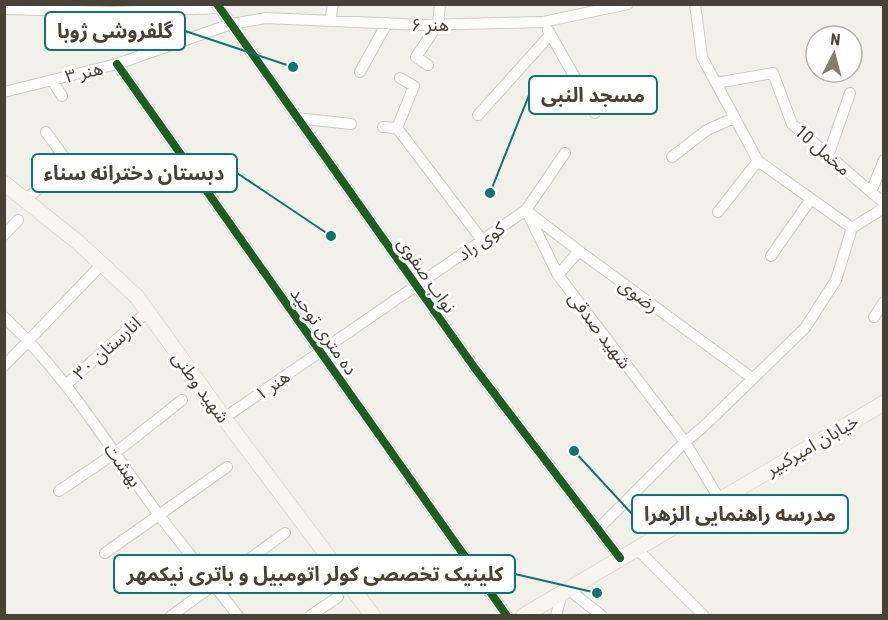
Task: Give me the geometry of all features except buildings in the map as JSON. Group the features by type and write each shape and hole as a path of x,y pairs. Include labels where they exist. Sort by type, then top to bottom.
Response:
{"main road":[{"name":"شهید وطنی","path":"4,183 102,264 137,297 362,608 373,615"},
{"name":"خیابان امیرکبیر","path":"523,615 884,403"}],"street":[{"path":"330,21 333,4"},
{"path":"428,65 416,57 438,24 440,4"},
{"name":"هنر ۶","path":"231,24 266,18 438,24 543,22 628,4"},
{"path":"695,4 702,57 758,161 852,228"},
{"path":"4,9 112,12 219,6"},
{"name":"نواب صفوی","path":"219,6 474,367 620,558"},
{"path":"543,22 595,112"},
{"path":"360,72 387,23"},
{"name":"هنر ۳","path":"4,92 117,64 231,24"},
{"path":"478,115 550,35"},
{"name":"ده متری توحید","path":"117,64 507,615"},
{"name":"مخمل 10","path":"716,83 773,73 792,124 884,203"},
{"path":"397,128 414,86 400,78"},
{"path":"52,80 62,96"},
{"path":"828,156 850,93"},
{"path":"297,118 351,124"},
{"path":"672,157 707,130 734,118"},
{"path":"383,127 397,128 482,240"},
{"path":"26,199 69,164 46,132"},
{"name":"کوی راد","path":"320,352 526,210 565,153"},
{"path":"871,192 884,160"},
{"path":"718,212 758,161"},
{"path":"771,256 811,199"},
{"path":"597,530 685,442 805,328 836,280 852,228 884,208"},
{"name":"رضوی","path":"526,210 752,378"},
{"name":"شهید صدقی","path":"526,210 558,275 685,442 720,500"},
{"path":"4,235 18,220"},
{"path":"558,275 579,251"},
{"path":"4,366 102,264"},
{"path":"874,317 884,302"},
{"name":"انارستان ۳۰","path":"66,385 147,312"},
{"name":"بهشت","path":"4,317 28,340 66,385 159,515 238,615"},
{"name":"هنر ۱","path":"224,418 320,352"},
{"path":"59,491 115,453 182,400"},
{"path":"105,554 227,467"},
{"path":"171,615 285,533"},
{"path":"637,549 704,615"},
{"path":"556,615 565,591 602,615"},
{"path":"310,615 338,597"}],"cycle path":[{"path":"217,4 474,367 620,558"},
{"path":"117,64 507,616"}],"place":[{"name":"گلفروشی ژوبا","path":"293,67"},
{"name":"مسجد النبی","path":"490,193"},
{"name":"دبستان دخترانه سناء","path":"331,236"},
{"name":"مدرسه راهنمایی الزهرا","path":"574,451"},
{"name":"کلینیک تخصصی کولر اتومبیل و باتری نیکمهر","path":"597,593"}]}
